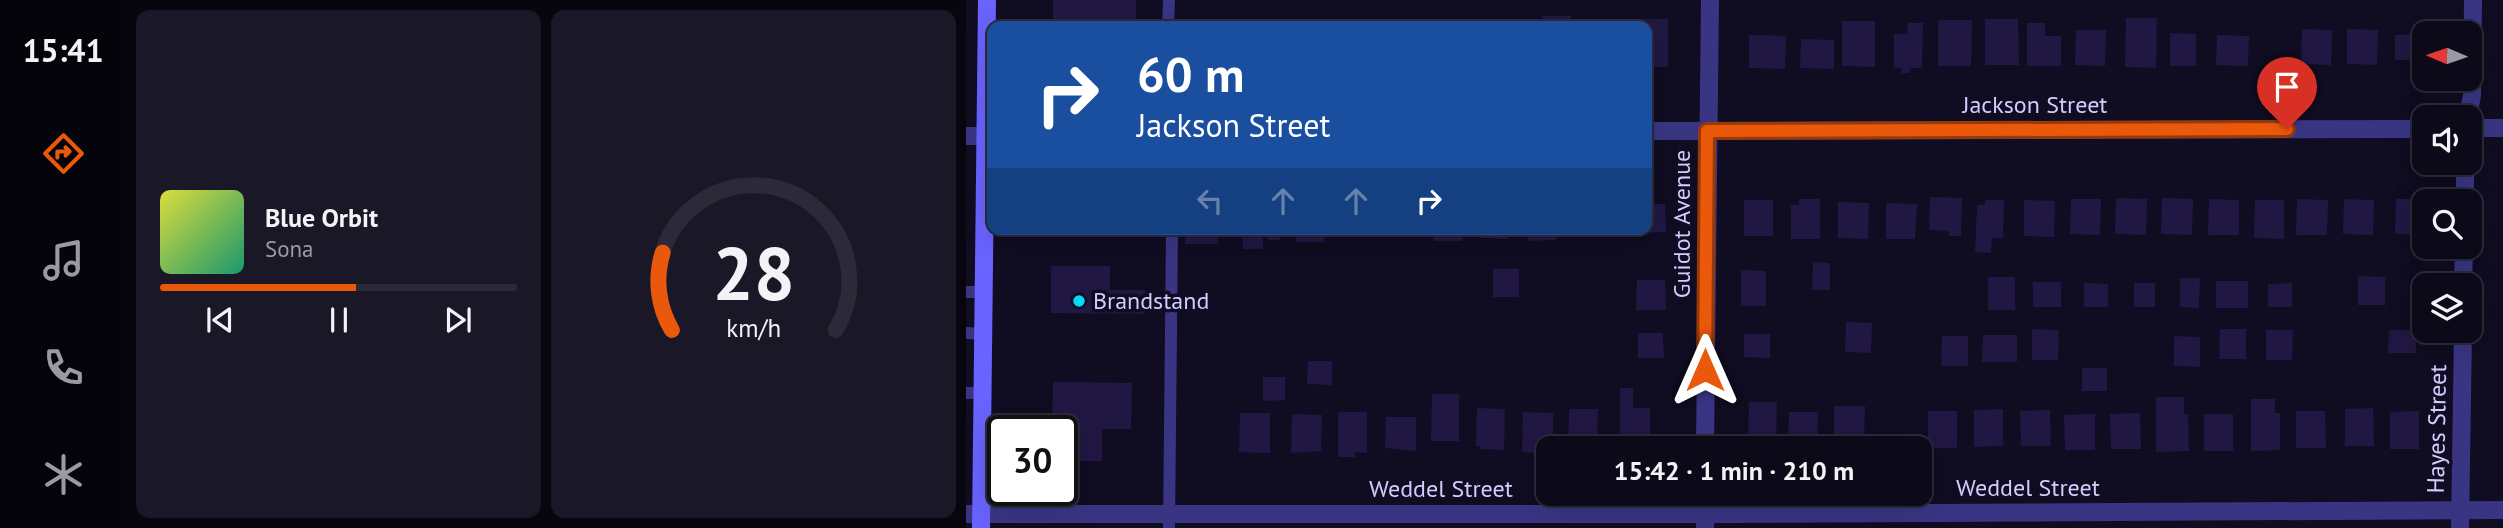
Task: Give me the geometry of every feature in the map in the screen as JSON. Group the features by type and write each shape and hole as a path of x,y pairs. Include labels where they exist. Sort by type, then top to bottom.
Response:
{"main road":[{"path":"987,0 987,21"},
{"path":"976,519 975,333 984,292 987,198"}],"street":[{"name":"Guidot Avenue","path":"1705,436 1710,0"},
{"path":"2470,105 2473,0"},
{"path":"2482,128 2503,128"},
{"name":"Jackson Street","path":"1652,131 2412,129"},
{"path":"966,136 987,136"},
{"name":"Hayes Street","path":"2460,528 2463,343"},
{"name":"Weddel Street","path":"976,519 1705,521 2503,510"}],"lane":[{"path":"1168,21 1169,0"},
{"path":"1169,521 1172,235"},
{"path":"966,292 984,292"}],"building":[{"path":"1053,0 1136,0 1136,21 1053,21"},
{"path":"1542,16 1571,16 1571,21 1542,21"},
{"path":"2126,18 2157,18 2156,68 2125,67"},
{"path":"1668,19 1668,67 1652,67 1652,21 1640,21"},
{"path":"1985,19 2018,19 2019,65 1985,65"},
{"path":"1938,20 1972,20 1971,66 1938,66"},
{"path":"1842,21 1875,21 1875,67 1842,66"},
{"path":"1908,23 1923,23 1922,68 1910,68 1910,73 1901,73 1902,68 1894,68 1894,34 1907,34"},
{"path":"2027,23 2045,23 2045,36 2061,36 2061,66 2027,66"},
{"path":"2302,29 2332,30 2331,65 2301,64"},
{"path":"2347,29 2378,30 2377,65 2347,64"},
{"path":"2076,30 2106,30 2105,66 2075,65"},
{"path":"2170,33 2196,34 2196,66 2170,66"},
{"path":"2412,34 2412,65 2410,60 2395,60 2395,35"},
{"path":"1749,35 1786,36 1785,69 1749,68"},
{"path":"2217,35 2249,36 2248,66 2216,65"},
{"path":"1801,39 1834,40 1834,69 1800,68"},
{"path":"1930,197 1962,198 1961,236 1949,236 1949,231 1929,230"},
{"path":"1652,198 1654,204 1665,204 1666,232 1652,232"},
{"path":"2116,198 2147,199 2146,235 2115,234"},
{"path":"2162,198 2193,199 2192,235 2161,234"},
{"path":"1799,199 1820,199 1820,239 1791,239 1791,205 1799,205"},
{"path":"2071,199 2101,199 2100,235 2070,234"},
{"path":"2209,199 2239,200 2239,235 2208,235"},
{"path":"2297,199 2328,200 2327,235 2296,235"},
{"path":"2344,199 2374,200 2373,235 2343,234"},
{"path":"2396,199 2412,199 2412,235 2395,234"},
{"path":"1744,200 1773,200 1773,236 1744,236"},
{"path":"1985,200 2004,200 2003,238 1992,238 1991,253 1975,252 1977,205 1985,205"},
{"path":"2024,200 2055,201 2054,237 2024,236"},
{"path":"2255,200 2284,200 2284,239 2254,238"},
{"path":"1838,202 1869,203 1868,239 1838,238"},
{"path":"1886,203 1917,204 1915,239 1886,239"},
{"path":"1185,235 1218,235 1218,244 1185,244"},
{"path":"1242,235 1280,235 1280,240 1263,237 1263,249 1243,249"},
{"path":"1296,235 1324,235 1324,242 1296,242"},
{"path":"1343,235 1370,235 1370,237"},
{"path":"1434,235 1462,235 1462,241 1434,241"},
{"path":"1481,235 1509,235 1509,239 1481,238"},
{"path":"1528,235 1556,235 1556,240 1528,241"},
{"path":"1813,262 1830,263 1830,290 1812,290"},
{"path":"1051,266 1110,266 1110,290 1145,290 1145,314 1051,313"},
{"path":"1493,269 1519,269 1519,297 1493,297"},
{"path":"1741,270 1766,271 1766,306 1741,306"},
{"path":"2358,276 2385,277 2385,305 2358,305"},
{"path":"1988,277 2015,277 2015,310 1988,310"},
{"path":"2180,278 2200,278 2199,308 2180,307"},
{"path":"1637,280 1665,280 1666,310 1636,310"},
{"path":"2216,281 2248,281 2248,308 2216,308"},
{"path":"2033,282 2061,282 2061,307 2033,307"},
{"path":"2084,283 2108,284 2108,307 2084,307"},
{"path":"2134,283 2155,283 2155,307 2134,307"},
{"path":"2292,283 2292,307 2268,307 2268,284"},
{"path":"1846,322 1872,323 1871,353 1845,352"},
{"path":"2032,329 2059,330 2058,360 2032,360"},
{"path":"2220,329 2246,329 2246,359 2219,359"},
{"path":"2266,330 2293,330 2292,360 2266,360"},
{"path":"2389,330 2412,330 2412,343 2416,343 2416,353 2388,353"},
{"path":"1638,333 1663,333 1664,358 1638,358"},
{"path":"1744,334 1770,334 1770,358 1744,357"},
{"path":"1983,335 2017,335 2017,362 1982,362"},
{"path":"1942,336 1968,336 1968,366 1941,366"},
{"path":"2174,336 2200,337 2200,367 2174,366"},
{"path":"1308,361 1332,361 1332,385 1307,384"},
{"path":"2082,368 2107,368 2107,391 2082,391"},
{"path":"1263,377 1285,377 1285,400 1263,401"},
{"path":"1053,382 1132,383 1131,429 1102,429 1102,461 1078,461 1078,415 1052,415"},
{"path":"1620,388 1633,388 1633,408 1650,408 1650,436 1620,436"},
{"path":"1432,394 1459,394 1459,441 1431,441"},
{"path":"2156,397 2184,397 2184,414 2188,414 2189,451 2156,452"},
{"path":"2251,399 2275,399 2275,413 2280,413 2280,450 2251,451"},
{"path":"1749,402 1777,402 1776,436 1748,436"},
{"path":"1834,406 1865,406 1864,436 1834,436"},
{"path":"1477,408 1505,409 1504,450 1480,449 1480,446 1476,446"},
{"path":"2373,408 2374,446 2345,446 2345,409"},
{"path":"1569,409 1598,409 1597,436 1568,436"},
{"path":"2003,409 2003,446 1974,447 1974,410"},
{"path":"2050,410 2051,446 2021,446 2020,411"},
{"path":"1928,411 1957,411 1957,448 1932,448 1932,436 1928,436"},
{"path":"2296,411 2325,411 2326,448 2296,448"},
{"path":"2419,411 2419,449 2390,449 2390,412"},
{"path":"1338,412 1367,412 1367,453 1355,452 1355,457 1338,457"},
{"path":"1523,412 1553,413 1553,436 1536,436 1536,453 1522,452"},
{"path":"1789,412 1818,412 1817,436 1788,436"},
{"path":"1240,413 1270,413 1270,453 1239,452"},
{"path":"2140,413 2141,449 2111,449 2110,414"},
{"path":"1292,414 1322,415 1321,451 1291,453"},
{"path":"2095,414 2095,450 2065,450 2064,415"},
{"path":"2204,414 2233,414 2233,451 2204,451"},
{"path":"1386,417 1416,417 1416,451 1385,448"}],"place":[{"name":"Brandstand","path":"1079,301"}],"route":[{"path":"1705,370 1707,131 2287,129"}]}
